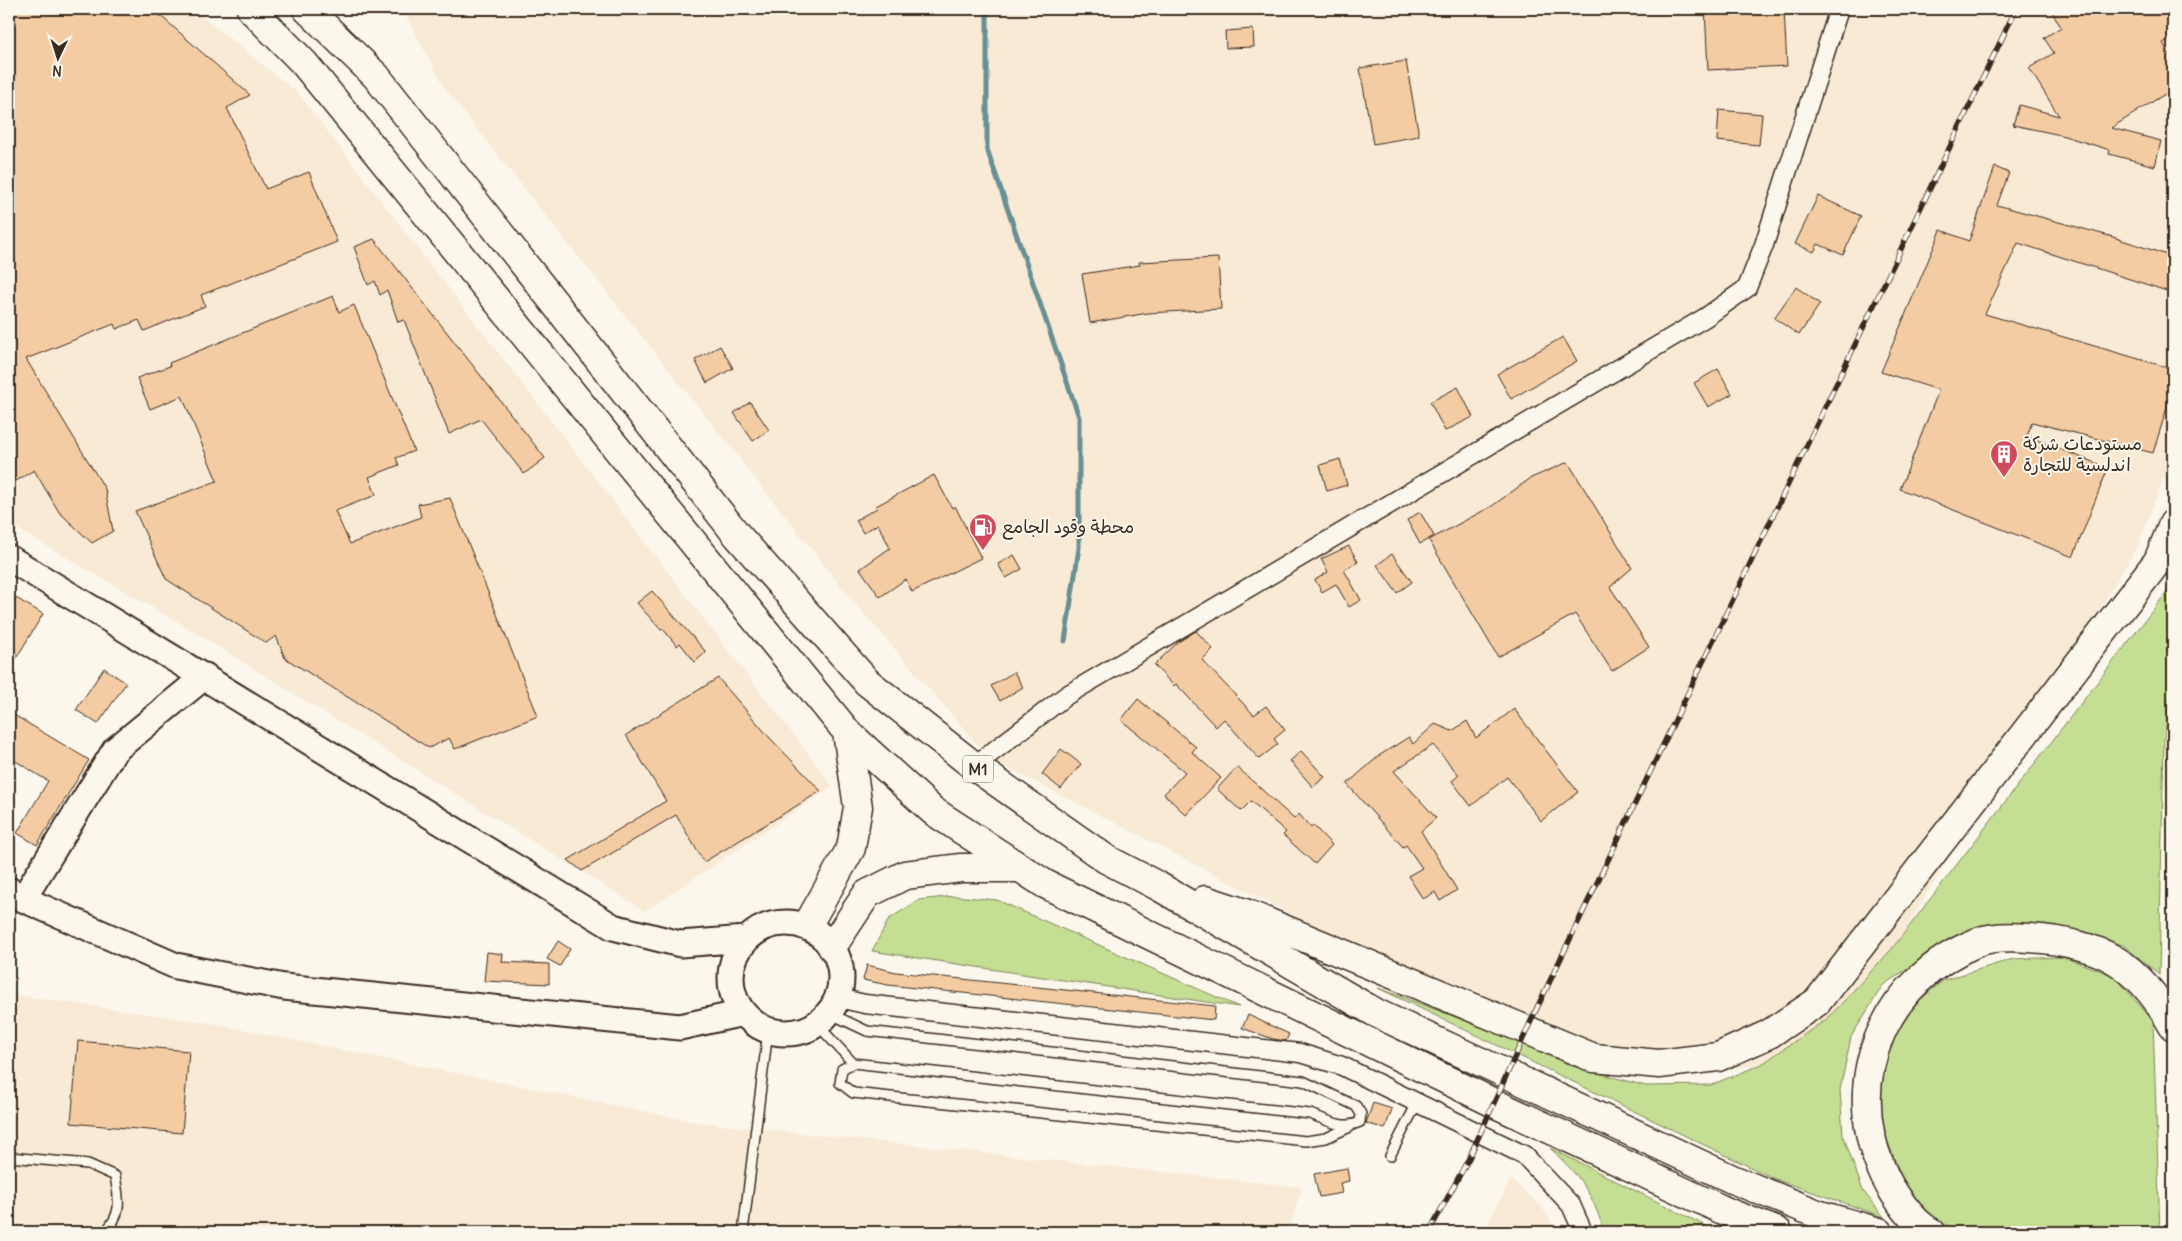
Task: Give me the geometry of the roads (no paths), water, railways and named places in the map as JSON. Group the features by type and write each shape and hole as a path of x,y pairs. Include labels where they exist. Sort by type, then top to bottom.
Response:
{"highway":[{"path":"251,9 304,62 847,732 934,811 1045,884 1321,1019 1727,1212 1778,1232"},
{"name":"M1","path":"306,9 376,76 737,535 867,682 974,766 1106,859 1158,886 1376,1013 1732,1179 1820,1215 1880,1232"},
{"path":"1158,886 1245,913 1594,1058 1658,1064 1718,1057 1769,1034 1817,1002 2158,561 2173,524"},
{"path":"807,926 851,848 858,807 847,732"},
{"path":"832,947 867,894 905,876 961,868 1019,868"},
{"path":"1931,1232 1902,1204 1886,1180 1872,1147 1867,1116 1866,1080 1872,1052 1887,1020 1903,994 1926,973 1950,955 1980,941 2017,938 2054,940 2095,949 2121,962 2143,981 2173,1026"},
{"path":"1727,1212 1757,1232"}],"street":[{"path":"974,766 1067,695 1706,317 1747,288 1764,245 1839,9"},
{"path":"9,558 613,927 680,944 746,939"},
{"path":"205,676 115,750 16,894 176,966 284,987 680,1027 743,1013"},
{"path":"828,1012 842,981 840,963 832,947 821,935 807,926 791,922 774,923 759,929 746,939 736,952 731,968 730,984 734,1000 754,1024 768,1030 784,1033 801,1031 828,1012 865,1004 1300,1053 1342,1066 1524,1155 1571,1205 1583,1232"}],"lane":[{"path":"828,1012 854,1063"},
{"path":"828,1012 867,1031 1303,1081 1356,1106 1361,1114 1360,1122 1351,1127 1326,1138 1306,1140 853,1093 840,1083 842,1069 854,1063 1310,1114 1351,1127"},
{"path":"743,1232 768,1030"},
{"path":"1390,1156 1417,1103"},
{"path":"9,1157 88,1164 115,1176 120,1205 112,1224 105,1232"}],"waterway":[{"path":"987,9 987,149 1079,417 1079,548 1065,641"}],"railway":[{"path":"1429,1232 1469,1158 1536,1010 2016,9"}],"place":[{"name":"مستودعات شركة اندلسية للتجارة","path":"2004,478"},
{"name":"محطة وقود الجامع","path":"983,551"}]}
